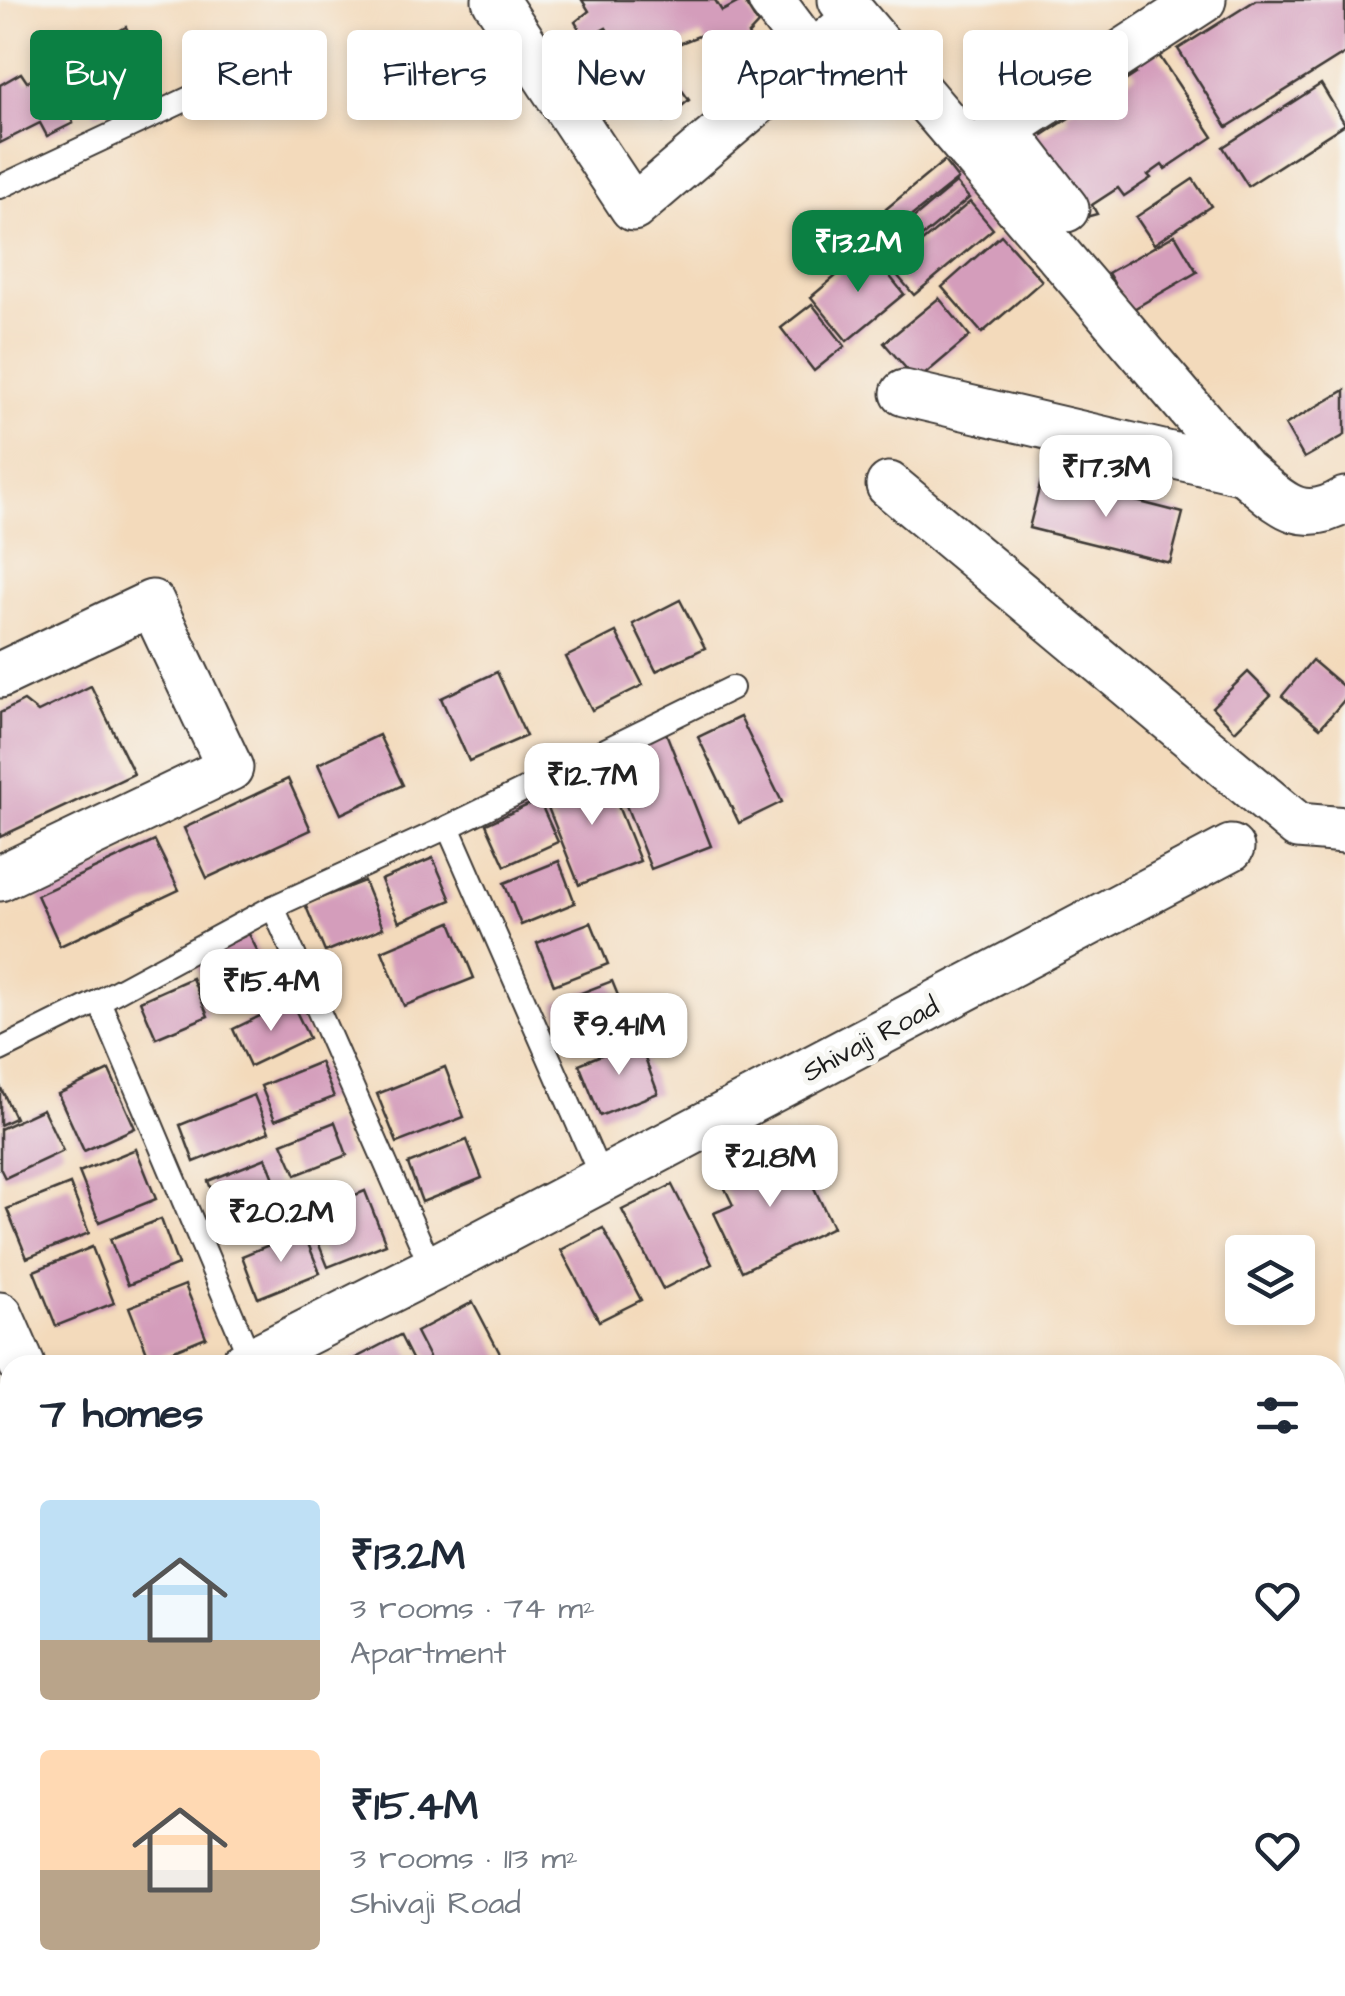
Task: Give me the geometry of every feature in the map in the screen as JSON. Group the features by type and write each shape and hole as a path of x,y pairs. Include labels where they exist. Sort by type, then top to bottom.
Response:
{"street":[{"path":"495,0 634,208 738,120"},
{"path":"771,0 794,30"},
{"path":"988,141 1204,0"},
{"path":"832,30 848,9 1066,209"},
{"path":"988,141 1244,472 1289,508 1313,514 1345,500"},
{"path":"904,393 1244,472"},
{"path":"889,485 1298,826 1345,830"},
{"path":"0,675 152,603 230,768 0,878"},
{"name":"Shivaji Road","path":"263,1355 432,1270 1231,848"},
{"path":"0,1315 18,1355"}],"lane":[{"path":"0,186 182,102"},
{"path":"0,1050 273,907 448,828 732,688"},
{"path":"448,828 602,1180"},
{"path":"273,907 432,1270"},
{"path":"99,1001 244,1355"}],"building":[{"path":"582,0 715,0 722,11 743,0 758,24 753,30 702,30 702,37 682,42 682,30 580,30 575,22 589,11"},
{"path":"1256,0 1345,0 1345,53 1227,127 1178,49"},
{"path":"1154,48 1213,137 1165,169 1162,165 1148,175 1151,178 1124,196 1118,188 1092,205 1097,214 1086,217 1027,138 1037,124 1043,135 1066,120 1128,120 1128,79 1136,74 1129,64"},
{"path":"21,73 27,82 30,80 30,120 73,123 47,136 40,123 0,143 0,85"},
{"path":"1321,84 1345,124 1248,186 1223,147"},
{"path":"944,161 958,179 899,226 886,209"},
{"path":"1193,179 1211,206 1154,244 1136,217"},
{"path":"956,183 969,198 888,265 875,250"},
{"path":"970,202 993,229 914,295 891,268"},
{"path":"1001,235 1042,281 982,333 942,287"},
{"path":"1175,235 1197,272 1130,311 1108,273"},
{"path":"868,249 904,294 847,341 811,297"},
{"path":"939,298 970,336 917,381 884,343"},
{"path":"812,304 845,346 814,371 781,328"},
{"path":"1345,390 1345,435 1304,458 1285,425"},
{"path":"1042,477 1183,513 1170,563 1029,528"},
{"path":"680,600 705,648 656,671 633,624"},
{"path":"616,632 643,685 592,710 566,657"},
{"path":"1312,660 1345,688 1345,699 1320,728 1282,696"},
{"path":"497,672 526,736 469,761 441,698"},
{"path":"1248,672 1271,695 1235,731 1212,707"},
{"path":"91,686 134,774 0,837 0,713 24,701 38,712"},
{"path":"740,717 782,802 739,823 698,737"},
{"path":"666,733 711,846 651,869 607,757"},
{"path":"379,735 403,785 341,814 318,764"},
{"path":"604,771 640,861 579,885 543,795"},
{"path":"288,779 311,830 207,878 184,828"},
{"path":"539,800 558,842 505,866 486,824"},
{"path":"155,841 179,890 60,946 37,895"},
{"path":"433,858 451,900 399,922 381,880"},
{"path":"559,861 575,903 521,925 504,883"},
{"path":"364,881 383,928 325,952 305,904"},
{"path":"451,922 474,978 404,1006 382,951"},
{"path":"591,922 608,964 554,985 537,943"},
{"path":"249,934 273,982 217,1009 194,960"},
{"path":"192,978 208,1016 156,1038 140,1001"},
{"path":"612,981 631,1027 574,1050 555,1003"},
{"path":"291,1001 309,1038 250,1066 233,1029"},
{"path":"638,1040 658,1093 600,1116 579,1064"},
{"path":"320,1062 334,1097 275,1120 261,1086"},
{"path":"445,1067 464,1117 397,1143 377,1094"},
{"path":"109,1070 135,1128 84,1151 58,1094"},
{"path":"0,1086 15,1118 0,1125"},
{"path":"254,1095 269,1132 194,1162 180,1125"},
{"path":"43,1109 63,1151 5,1178 0,1168 0,1129"},
{"path":"335,1122 347,1155 296,1175 282,1143"},
{"path":"467,1140 482,1178 422,1202 408,1164"},
{"path":"136,1149 156,1199 99,1222 79,1172"},
{"path":"770,1155 775,1167 798,1155 833,1227 742,1271 714,1213 733,1205 720,1178"},
{"path":"266,1158 287,1212 229,1235 208,1181"},
{"path":"70,1184 89,1233 27,1258 7,1209"},
{"path":"672,1185 712,1264 663,1289 622,1210"},
{"path":"365,1191 386,1244 328,1267 307,1215"},
{"path":"161,1219 178,1265 128,1285 110,1239"},
{"path":"603,1228 641,1300 599,1321 561,1250"},
{"path":"303,1231 320,1273 258,1298 242,1256"},
{"path":"92,1247 114,1303 56,1326 34,1271"},
{"path":"185,1285 206,1337 162,1355 148,1355 129,1307"},
{"path":"473,1302 501,1355 428,1355 416,1332"},
{"path":"400,1335 410,1355 362,1355"}]}
